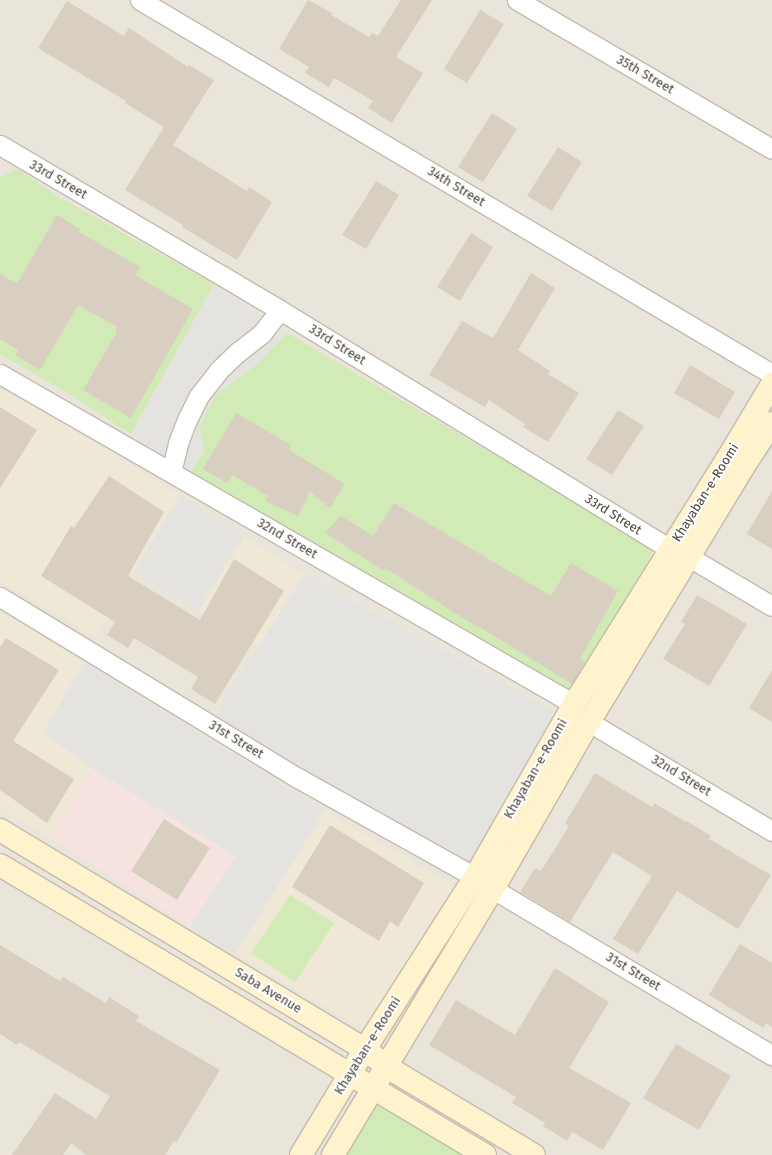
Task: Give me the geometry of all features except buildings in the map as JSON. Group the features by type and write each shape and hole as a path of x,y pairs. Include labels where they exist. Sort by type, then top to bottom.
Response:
{"street":[{"name":"34th Street","path":"140,0 772,374"},
{"name":"35th Street","path":"517,0 772,149"},
{"name":"33rd Street","path":"0,145 280,310 680,554 772,606"},
{"path":"171,472 178,443 198,397 218,372 238,352 262,332 280,310"},
{"name":"32nd Street","path":"0,374 574,704"},
{"name":"Khayaban-e-Roomi","path":"333,1155 388,1067 589,722 680,554 734,465 772,384"},
{"name":"Khayaban-e-Roomi","path":"734,465 772,423"},
{"name":"Khayaban-e-Roomi","path":"301,1155 365,1049 475,877 574,704 680,554"},
{"name":"31st Street","path":"0,597 298,778 475,877"},
{"name":"32nd Street","path":"589,722 772,831"},
{"name":"Saba Avenue","path":"0,830 365,1049 388,1067 534,1155"},
{"path":"0,864 485,1155"},
{"name":"31st Street","path":"493,889 772,1055"}],"shaded area":[{"path":"0,0 772,0 772,1155 0,1155"},
{"path":"214,284 287,333 257,364 215,396 199,427 204,451 189,474 131,434"},
{"path":"0,386 180,495 95,637 0,581"},
{"path":"180,495 244,536 198,611 135,570"},
{"path":"244,536 304,575 259,646 198,611"},
{"path":"304,575 559,714 470,866 212,719"},
{"path":"0,609 84,663 44,732 93,769 49,837 0,807"},
{"path":"84,663 325,811 235,954 190,927 236,856 93,769 43,732"},
{"path":"93,769 236,856 190,927 49,837"},
{"path":"325,811 456,888 368,1032 235,954"}],"green space":[{"path":"17,169 59,197 214,284 131,434 66,392 0,354 0,177"},
{"path":"287,333 654,548 631,596 570,694 189,474 204,451 199,427 215,396 257,364"},
{"path":"290,895 334,923 295,982 251,953"},
{"path":"375,1099 466,1155 342,1155"}]}
